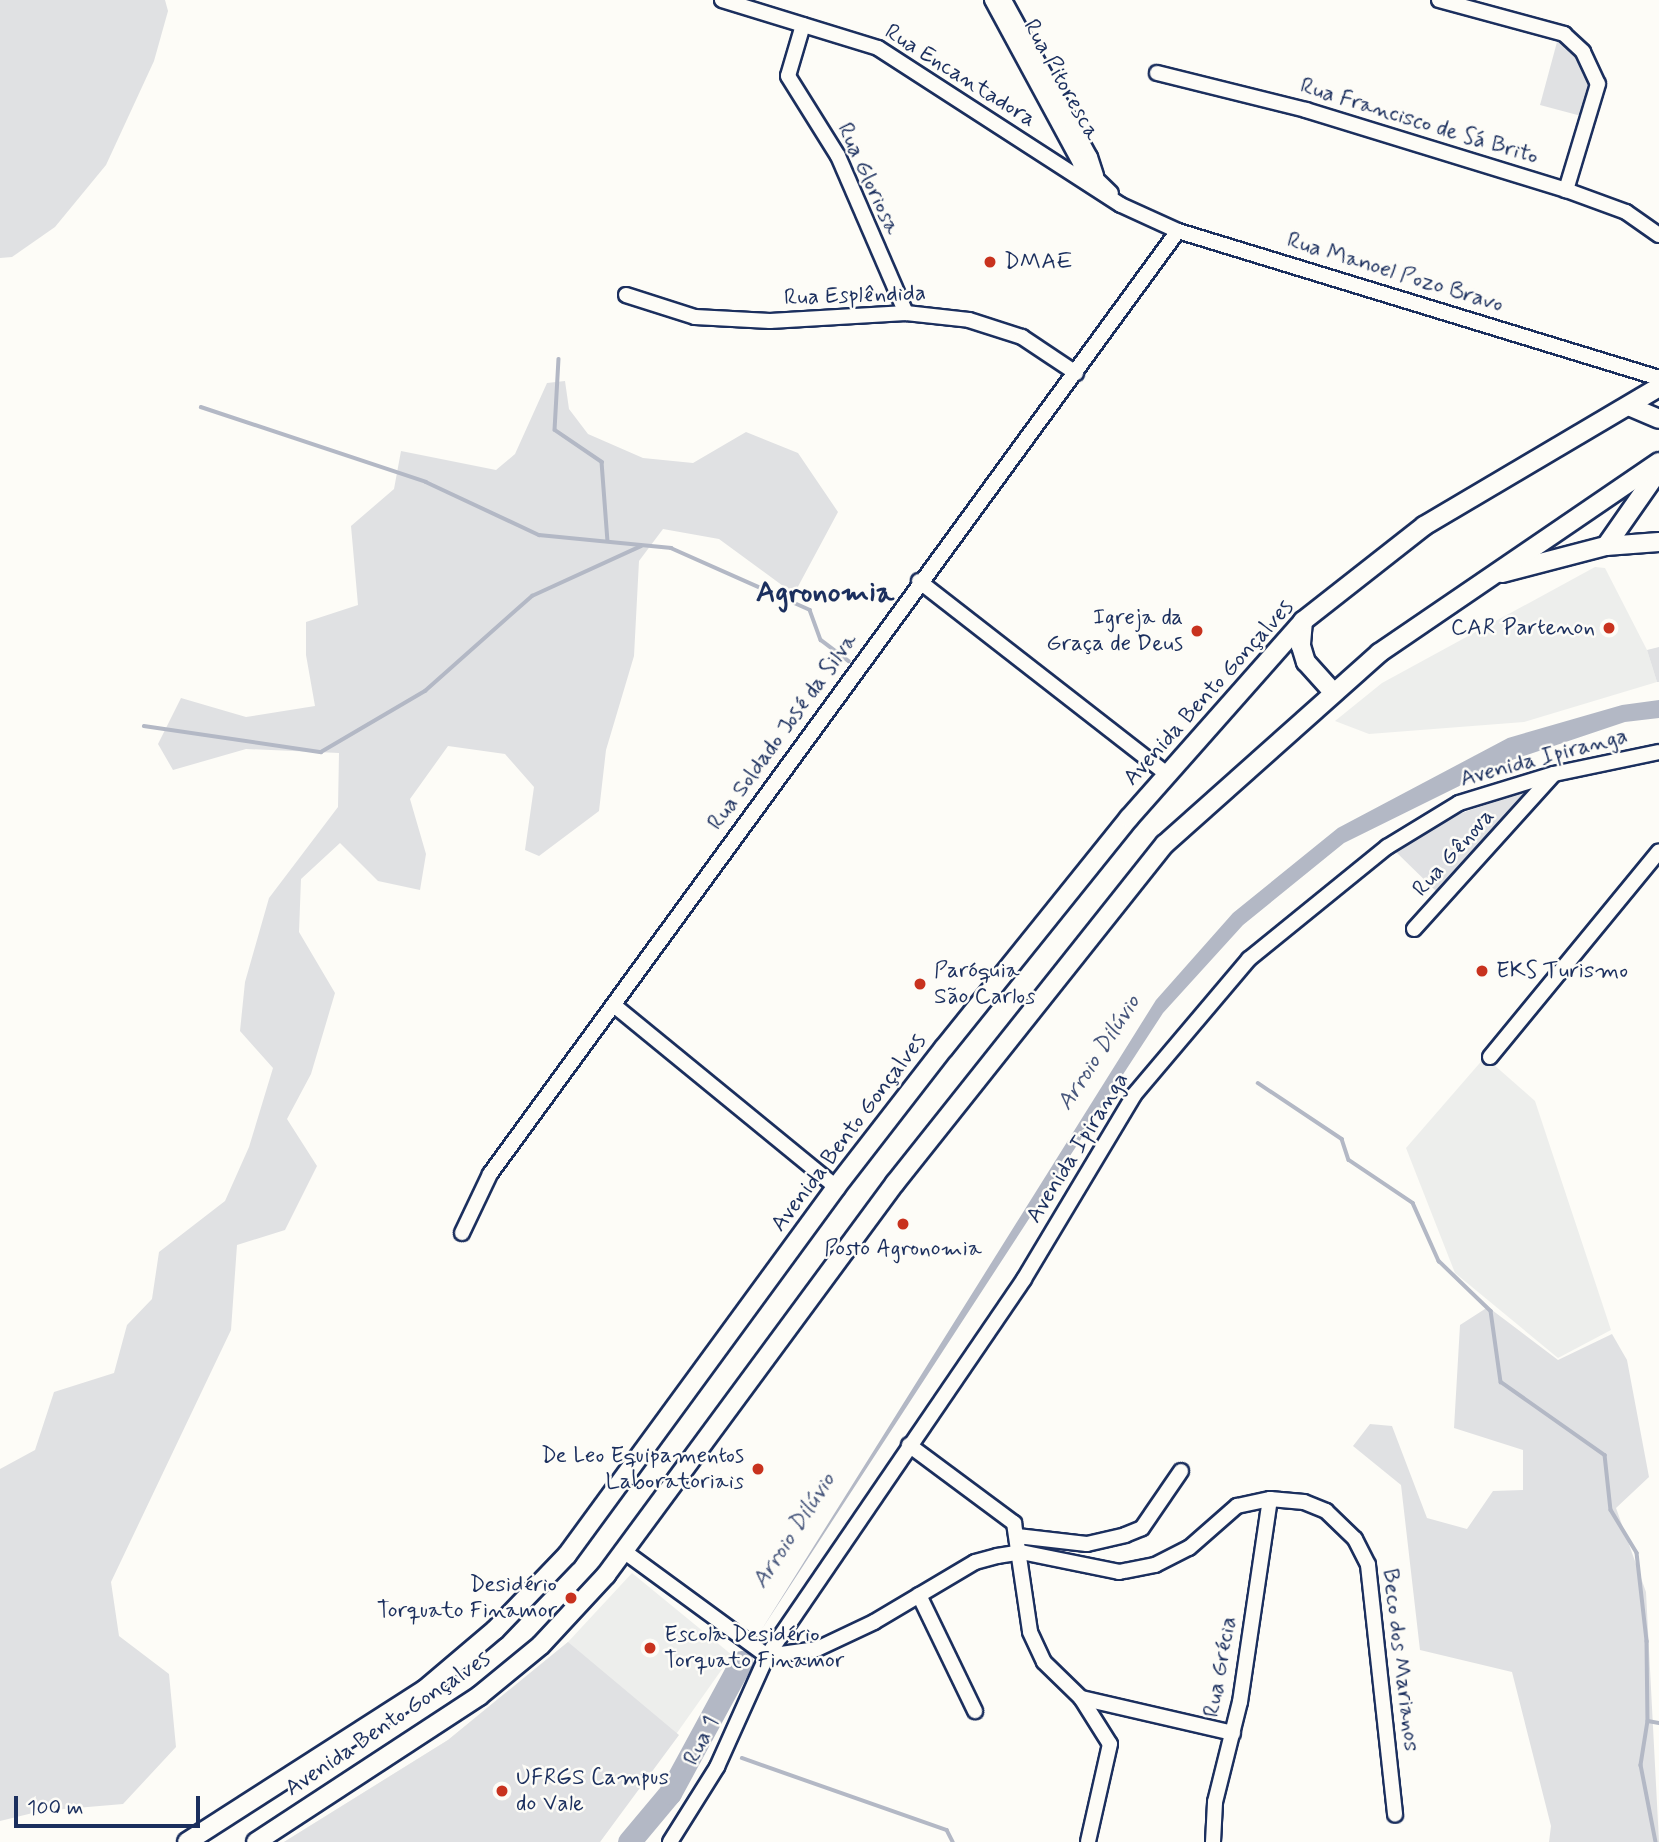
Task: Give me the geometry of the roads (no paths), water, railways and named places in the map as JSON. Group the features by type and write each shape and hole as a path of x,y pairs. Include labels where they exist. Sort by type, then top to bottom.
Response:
{"main road":[{"name":"Avenida Bento Gonçalves","path":"187,1842 424,1690 495,1630 573,1547 836,1187 1167,774 1303,621 1424,526 1631,407 1659,387"},
{"path":"1631,407 1659,419"},
{"name":"Avenida Bento Gonçalves","path":"256,1842 479,1696 541,1645 625,1552 895,1183 1166,844 1379,653 1485,578 1659,462"},
{"path":"1606,546 1659,470"},
{"path":"1485,578 1606,546 1659,542"},
{"path":"1303,621 1301,646 1306,662 1333,692"}],"street":[{"name":"Rua Encantadora","path":"722,0 878,48 1121,205"},
{"name":"Rua Pitoresca","path":"992,0 1080,163 1097,177 1121,205"},
{"name":"Rua Pitoresca","path":"1004,0 1090,157 1097,177"},
{"path":"1439,0 1564,34 1583,52 1598,84 1566,190"},
{"name":"Rua Gloriosa","path":"803,25 788,76 838,156 906,313"},
{"name":"Rua Francisco de Sá Brito","path":"1157,73 1306,110 1566,190 1626,212 1659,235"},
{"name":"Rua Manoel Pozo Bravo","path":"1121,205 1178,231 1659,378"},
{"name":"Rua Soldado José da Silva","path":"462,1233 490,1174 615,1006 919,581 1076,373 1178,231"},
{"name":"Rua Esplêndida","path":"626,295 695,317 770,321 906,313 969,320 1022,337 1076,373"},
{"path":"919,581 1167,774"},
{"name":"Avenida Ipiranga","path":"767,1656 1031,1269 1134,1095 1249,959 1397,840 1460,803 1554,774 1659,752"},
{"name":"Rua Gênova","path":"1414,929 1554,774"},
{"path":"1490,1056 1659,851"},
{"path":"615,1006 836,1187"},
{"path":"909,1445 1007,1516 1017,1536 1030,1632 1044,1662 1081,1698 1110,1746 1088,1842"},
{"path":"1017,1536 1087,1544 1125,1535 1142,1528 1181,1471"},
{"name":"Beco dos Marianos","path":"767,1656 817,1649 975,1562 1021,1552 1119,1572 1156,1565 1189,1548 1237,1506 1270,1499 1304,1502 1326,1511 1354,1539 1367,1565 1395,1815"},
{"name":"Rua Grécia","path":"1213,1842 1215,1802 1233,1732 1270,1499"},
{"path":"625,1552 767,1656"},
{"path":"919,1595 975,1711"},
{"name":"Rua 1","path":"670,1842 716,1767 767,1656"},
{"path":"1081,1698 1233,1732"}],"waterway":[{"path":"559,359 555,430 602,462 608,541"},
{"path":"201,407 426,482 539,535 671,548 810,610 821,640 849,661"},
{"path":"144,726 321,752 425,691 532,596 641,546"},
{"path":"1258,1083 1342,1139 1349,1160 1413,1203 1439,1261 1491,1311 1501,1382 1605,1455 1611,1510 1637,1553 1647,1641 1648,1721 1641,1765 1656,1842"},
{"name":"Arroio Dilúvio","path":"629,1842 670,1793 741,1662"},
{"path":"1648,1721 1659,1723"},
{"path":"742,1758 947,1830 953,1842"}],"place":[{"name":"DMAE","path":"990,262"},
{"name":"CAR Partenon","path":"1609,628"},
{"name":"Igreja da Graça de Deus","path":"1197,631"},
{"name":"EKS Turismo","path":"1482,971"},
{"name":"Paróquia São Carlos","path":"920,984"},
{"name":"Posto Agronomia","path":"903,1224"},
{"name":"De Leo Equipamentos Laboratoriais","path":"758,1469"},
{"name":"Desidério Torquato Finamor","path":"571,1598"},
{"name":"Escola Desidério Torquato Finamor","path":"650,1648"},
{"name":"UFRGS Campus do Vale","path":"502,1791"}],"district":[{"name":"Agronomia","path":"825,593"}]}
